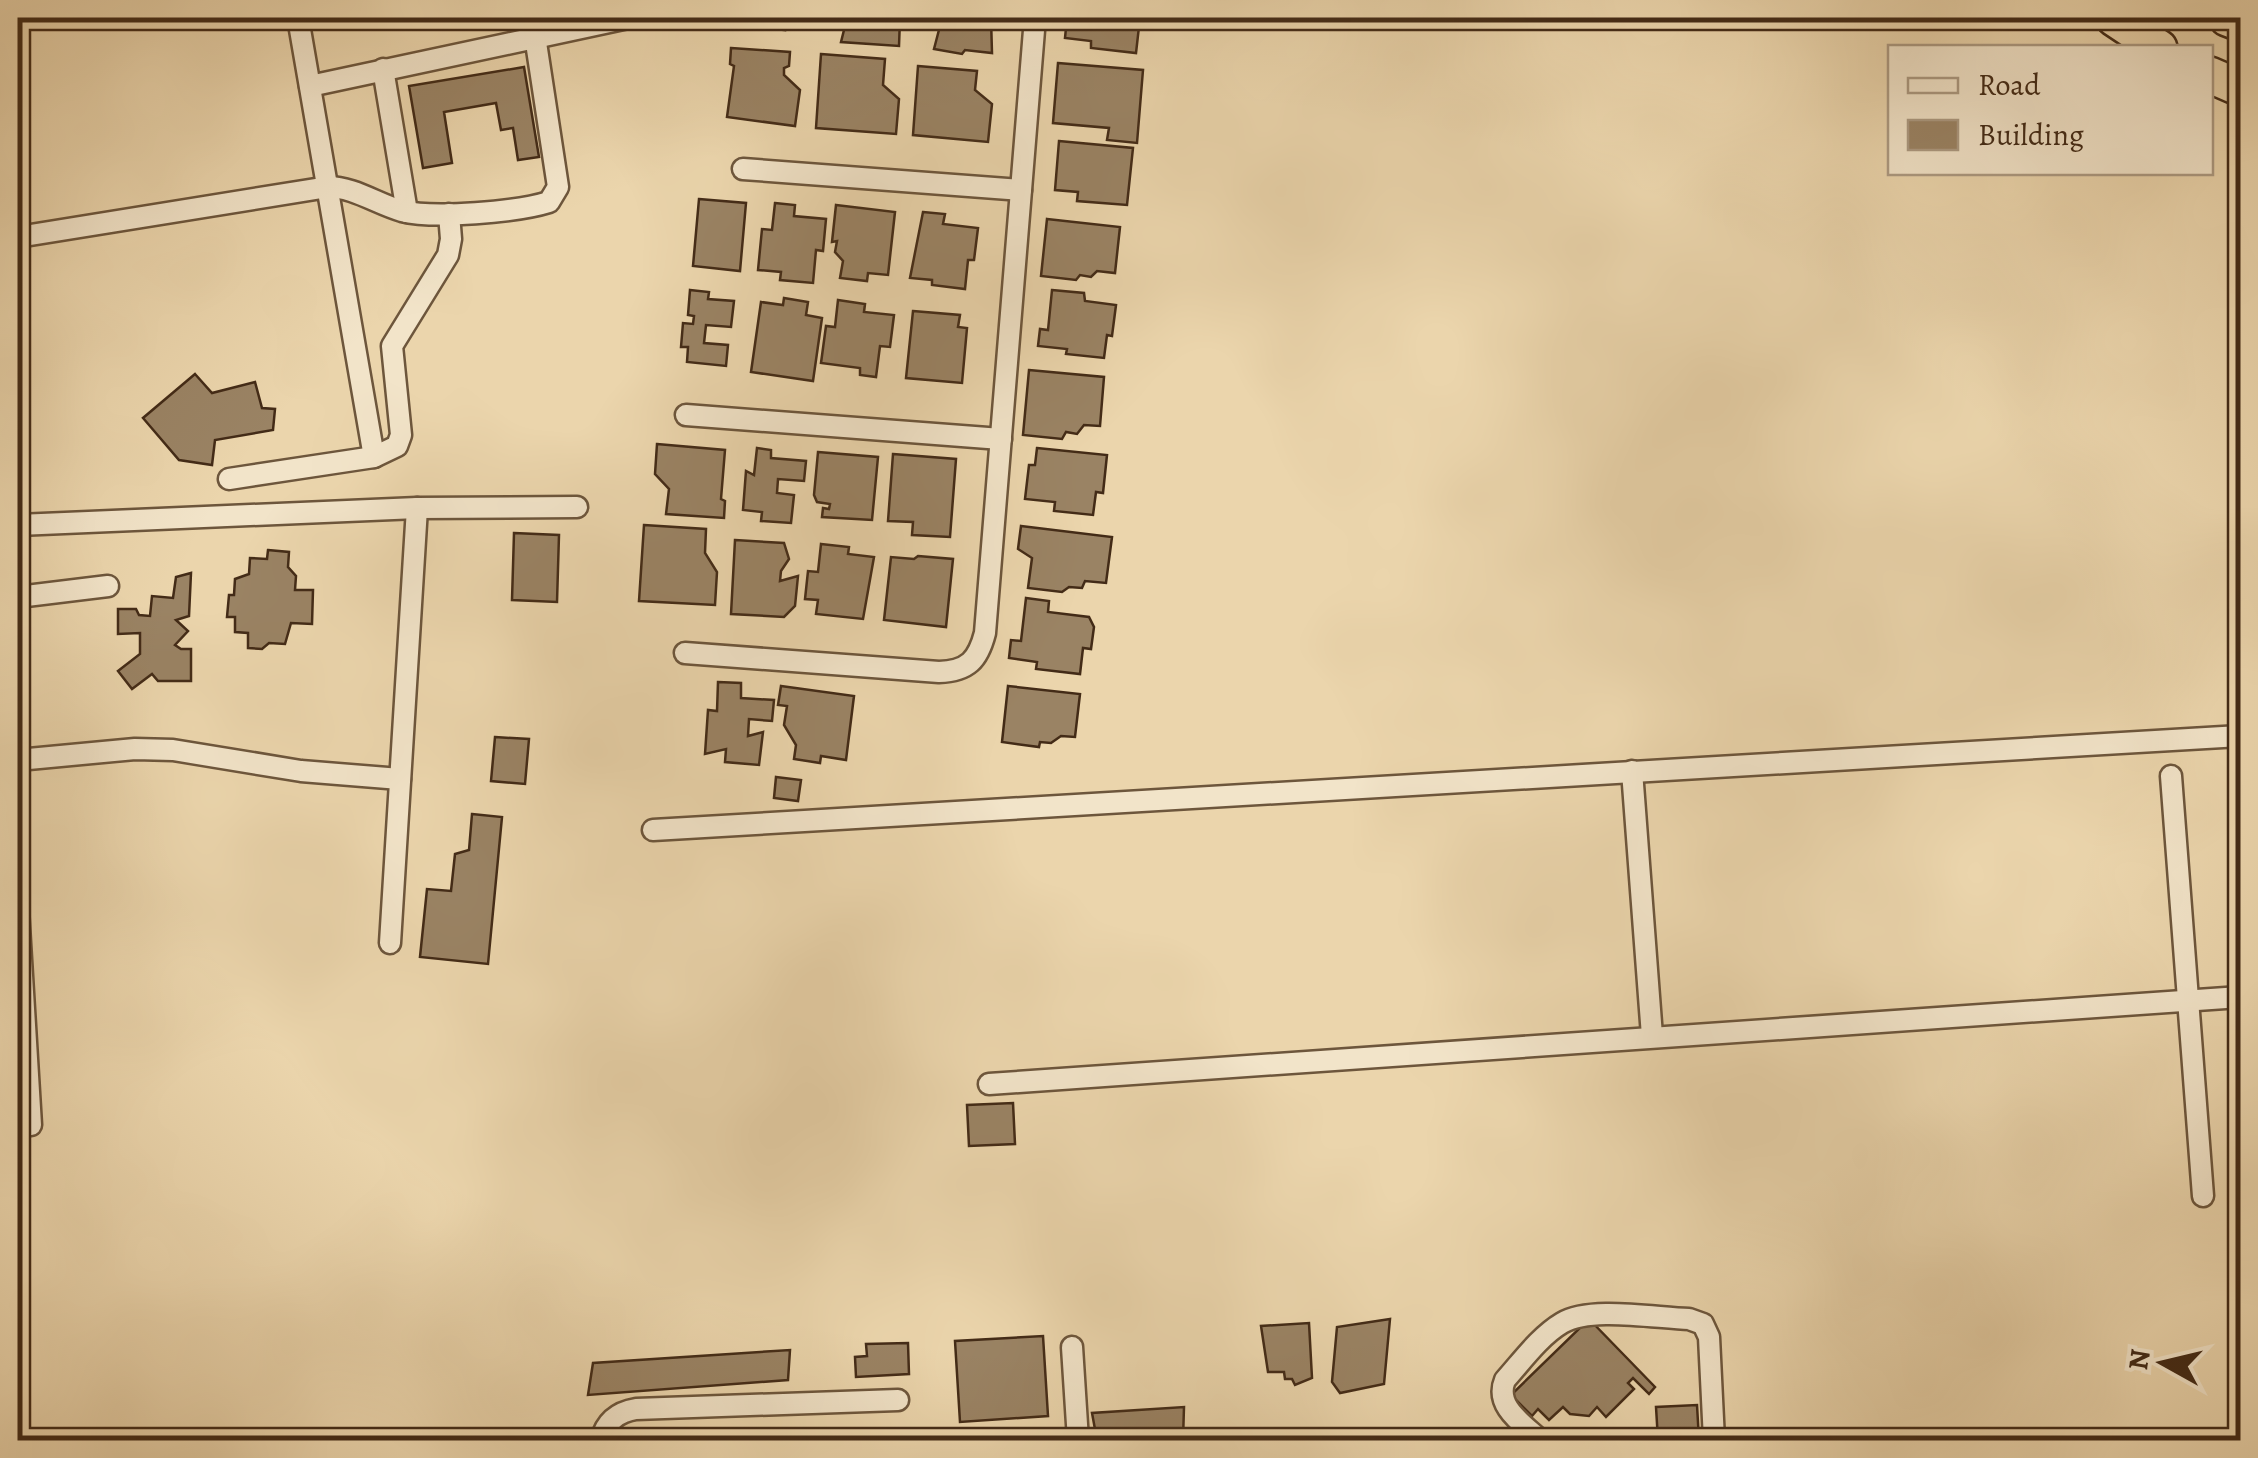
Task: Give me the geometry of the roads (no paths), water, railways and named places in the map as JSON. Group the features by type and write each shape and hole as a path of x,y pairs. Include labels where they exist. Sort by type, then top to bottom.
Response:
{"highway":[{"path":"2114,18 2154,45"},
{"path":"2227,18 2240,23"},
{"path":"2213,76 2240,88"}],"street":[{"path":"298,18 374,457"},
{"path":"310,86 628,18"},
{"path":"684,653 956,672 970,666 980,652 985,633 1035,18"},
{"path":"18,236 328,187 408,212 448,214 543,204 557,193 535,36"},
{"path":"383,69 408,212"},
{"path":"744,170 1021,190"},
{"path":"229,479 374,457 393,450 400,441 392,346 448,255 448,214"},
{"path":"686,415 1001,439"},
{"path":"18,526 417,508 578,507"},
{"path":"390,943 417,508"},
{"path":"18,597 108,586"},
{"path":"653,830 2240,736"},
{"path":"18,760 136,748 173,750 302,771 400,779"},
{"path":"1632,771 1652,1036"},
{"path":"2171,776 2203,1196"},
{"path":"18,909 31,1125"},
{"path":"988,1084 2240,996"},
{"path":"1540,1440 1504,1403 1505,1380 1556,1326 1575,1317 1595,1315 1689,1319 1703,1324 1710,1337 1714,1440"},
{"path":"1072,1347 1078,1440"},
{"path":"601,1440 615,1416 636,1409 898,1400"}]}
